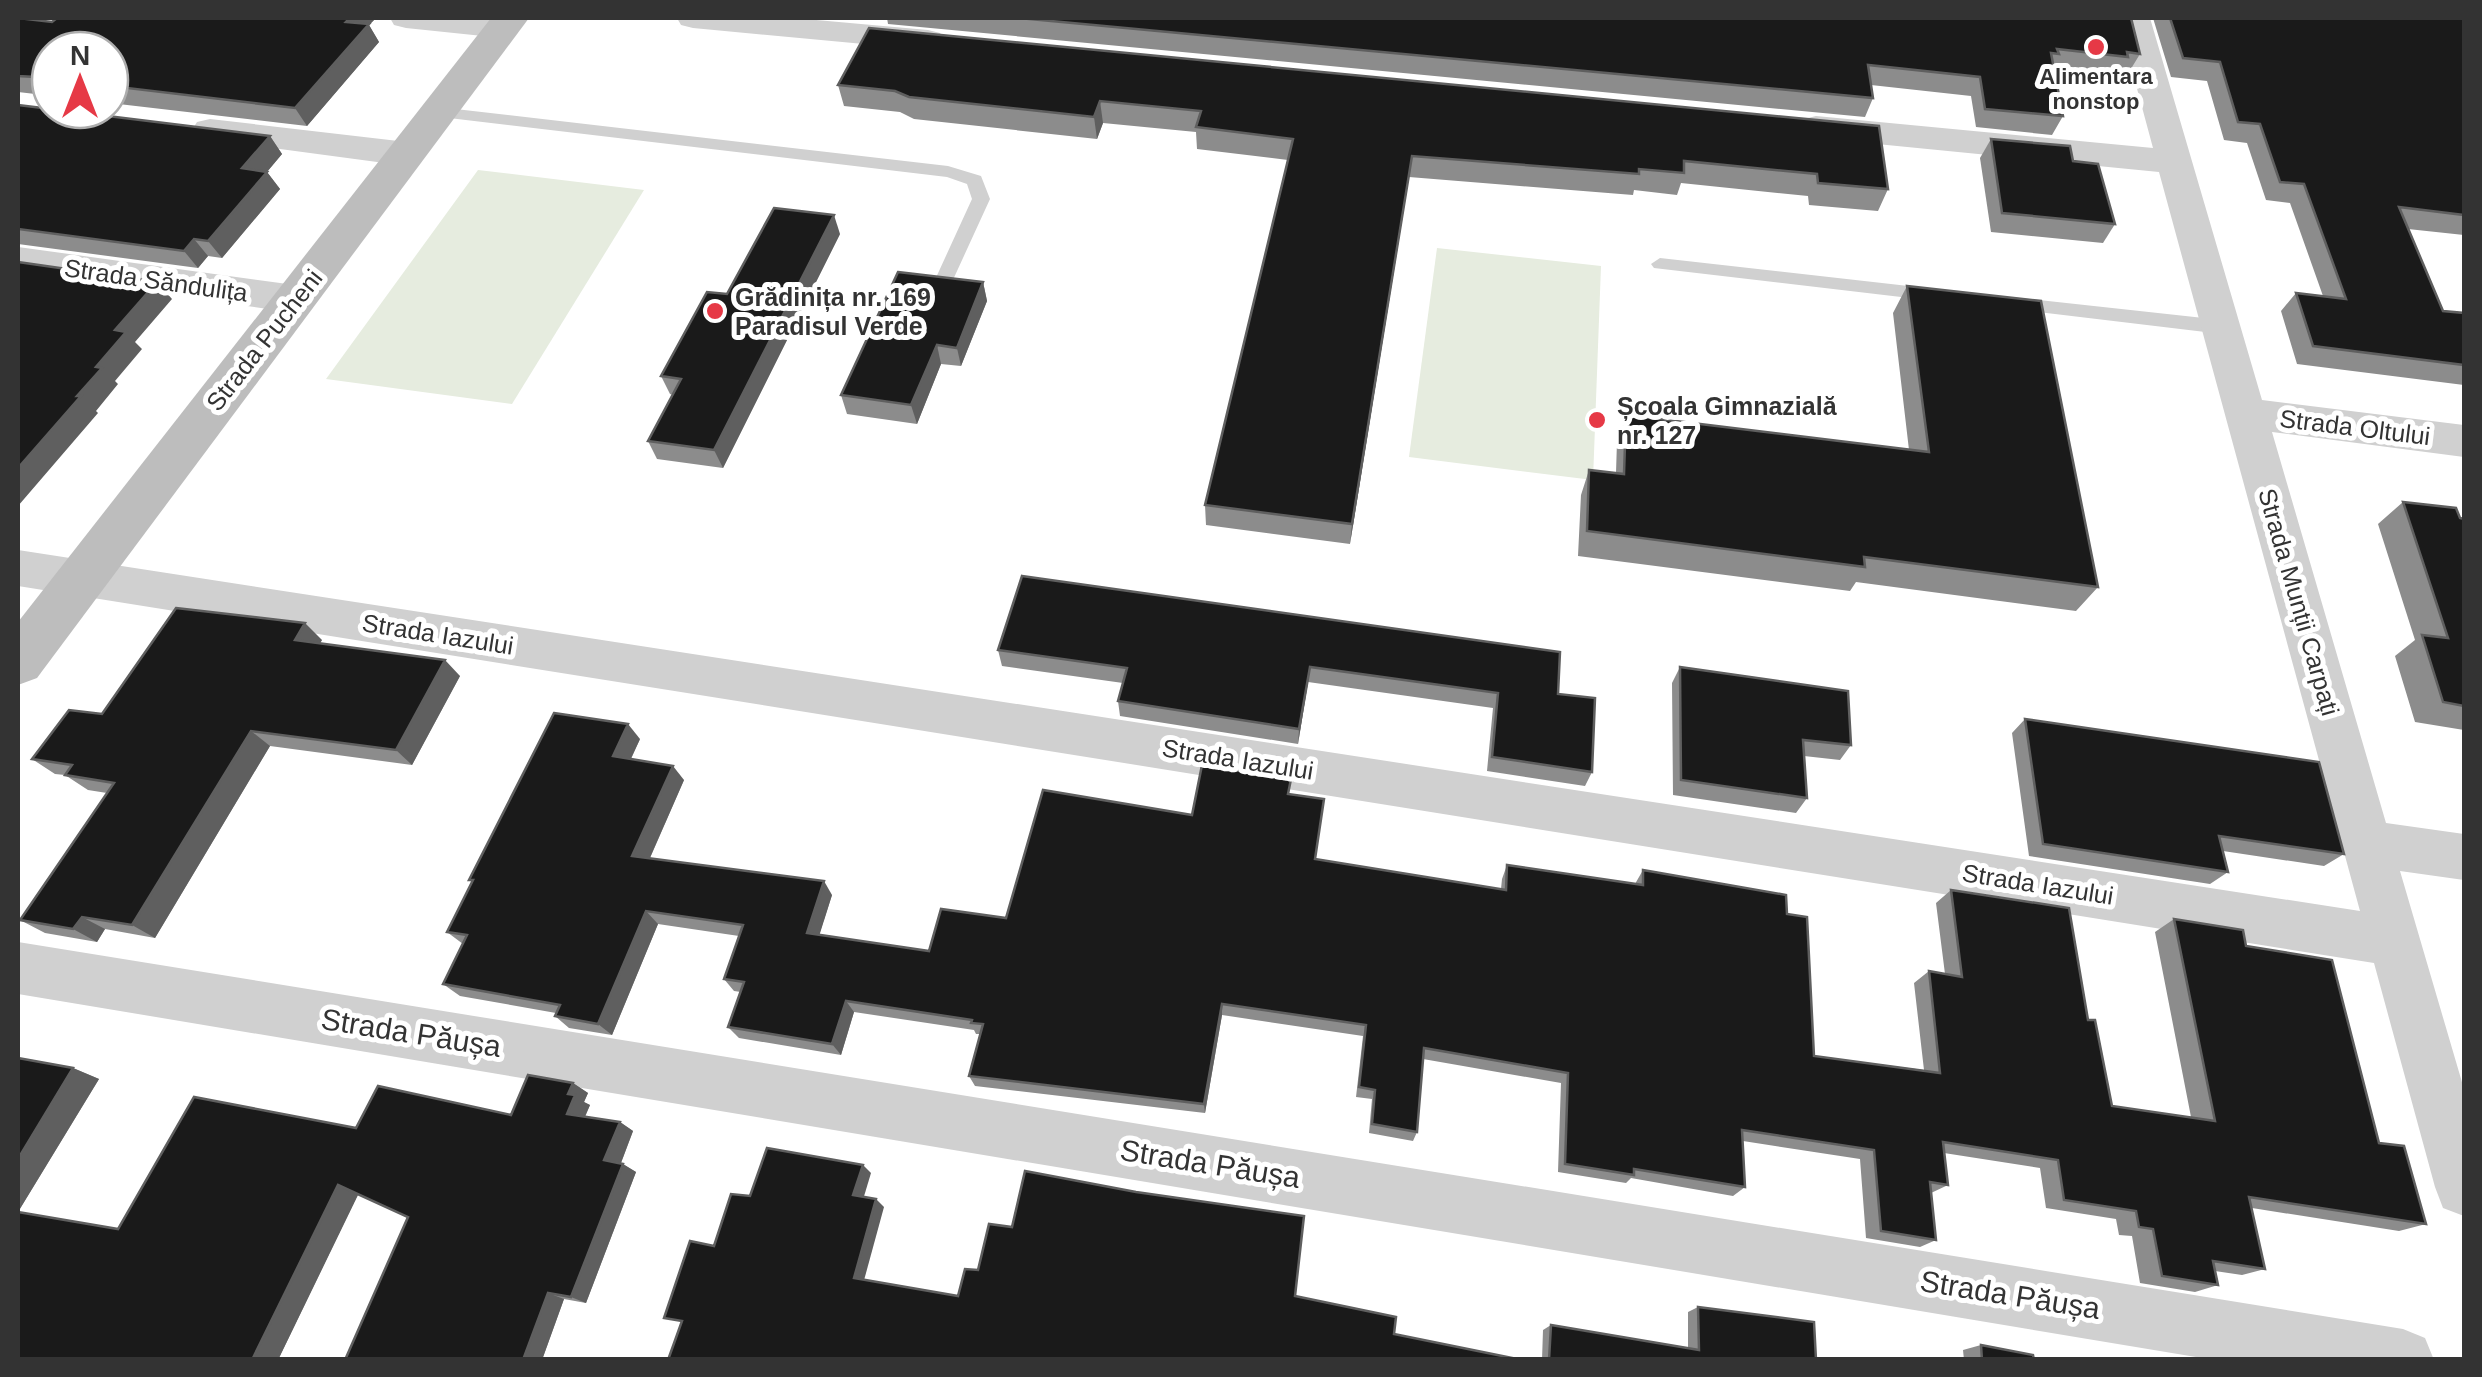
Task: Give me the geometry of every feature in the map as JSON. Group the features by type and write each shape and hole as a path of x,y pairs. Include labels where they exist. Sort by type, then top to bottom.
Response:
{"street":[{"path":"406,18 506,23"},
{"path":"693,18 970,45"},
{"name":"Strada Munții Carpați","path":"2134,18 2464,1187"},
{"name":"Strada Pucheni","path":"18,662 506,23"},
{"path":"1784,124 2175,162"},
{"path":"169,125 407,154"},
{"name":"Strada Săndulița","path":"18,260 295,300"},
{"name":"Strada Oltului","path":"2246,413 2464,442"},
{"name":"Strada Iazului","path":"18,568 2395,941"},
{"path":"2368,842 2464,857"},
{"name":"Strada Păușa","path":"18,968 2403,1360"}],"lane":[{"path":"438,112 948,172 975,180 982,199 943,282"},
{"path":"1660,264 1950,296"},
{"path":"1989,301 2222,326"}],"shaded area":[{"path":"478,170 644,190 512,404 326,379"},
{"path":"1437,248 1601,266 1593,480 1409,457"}],"building":[{"path":"18,18 52,22 57,18 350,18 346,22 369,24 295,108 130,88 130,30 30,30 30,77 18,76"},
{"path":"1019,18 2131,18 2140,54 2127,52 2128,57 2057,49 2059,54 2051,53 2063,116 1985,109 1980,77 1868,65 1873,98"},
{"path":"2170,18 2464,18 2464,215 2399,207 2443,311 2464,313 2464,365 2313,346 2296,293 2346,299 2304,184 2280,182 2260,124 2238,122 2220,62 2183,58"},
{"path":"869,28 1879,126 1888,189 1818,183 1817,174 1684,161 1684,173 1639,169 1639,174 1412,156 1352,524 1205,505 1293,139 1196,127 1201,111 1100,101 1094,117 909,97 895,91 838,85"},
{"path":"18,105 30,106 30,130 130,130 130,119 270,136 242,168 267,172 208,241 194,239 184,251 18,229"},
{"path":"1991,139 2070,146 2073,161 2098,164 2115,224 2002,213"},
{"path":"774,208 834,215 714,450 648,441 681,379 661,376 707,292 727,294"},
{"path":"18,262 157,282 115,330 126,332 96,367 102,368 18,468"},
{"path":"898,272 983,282 957,348 937,345 911,405 841,395"},
{"path":"1907,286 2041,301 2098,587 1864,557 1865,567 1587,531 1589,470 1624,474 1626,415 1929,452"},
{"path":"2403,502 2456,508 2464,519 2464,706 2443,702 2422,635 2448,638"},
{"path":"1022,576 1560,652 1558,694 1595,698 1592,772 1492,757 1498,693 1310,667 1299,729 1118,701 1127,668 998,650"},
{"path":"176,608 305,623 295,640 445,660 396,750 251,731 132,925 82,917 73,929 20,920 114,783 65,775 72,765 32,759 69,710 102,714"},
{"path":"1680,667 1848,691 1851,745 1803,740 1807,798 1681,780"},
{"path":"554,713 628,724 613,756 673,766 632,856 824,881 807,933 929,951 941,909 1006,918 1043,790 1192,815 1202,765 1291,779 1288,794 1324,799 1315,859 1506,890 1507,865 1643,885 1643,870 1786,895 1787,914 1807,917 1814,1056 1940,1073 1929,971 1962,977 1951,890 2069,908 2088,1020 2095,1020 2112,1106 2215,1121 2174,919 2243,930 2246,946 2332,960 2379,1143 2404,1146 2426,1224 2249,1197 2265,1269 2213,1261 2218,1285 2162,1276 2153,1229 2139,1227 2136,1211 2064,1200 2058,1160 1943,1142 1948,1185 1930,1182 1936,1240 1881,1231 1874,1150 1742,1130 1745,1187 1634,1169 1634,1175 1565,1164 1568,1073 1424,1048 1417,1132 1372,1124 1375,1090 1359,1087 1366,1025 1222,1004 1204,1104 969,1076 983,1024 971,1023 972,1020 846,1001 832,1044 728,1027 744,982 724,979 743,925 646,911 598,1024 555,1016 560,1005 443,984 467,935 447,932 473,880 469,880"},
{"path":"2025,719 2319,762 2344,854 2219,836 2228,872 2043,844"},
{"path":"18,1058 73,1068 18,1159"},
{"path":"528,1075 573,1083 568,1094 575,1095 567,1114 620,1122 604,1160 623,1164 571,1297 548,1293 523,1360 345,1360 408,1217 338,1185 252,1360 18,1360 18,1212 118,1229 194,1097 356,1128 378,1086 511,1115"},
{"path":"767,1148 863,1165 853,1195 876,1199 854,1278 958,1296 965,1269 978,1270 989,1224 1012,1227 1025,1171 1136,1192 1304,1216 1295,1296 1396,1317 1394,1334 1522,1360 668,1360 682,1321 664,1318 690,1241 714,1246 731,1194 750,1196"},
{"path":"1698,1307 1814,1322 1816,1360 1549,1360 1551,1325 1699,1350"},
{"path":"1981,1345 2033,1355 2034,1360 1982,1360"}],"place":[{"name":"Alimentara nonstop","path":"2096,47"},
{"name":"Grădinița nr. 169 Paradisul Verde","path":"715,311"},
{"name":"Școala Gimnazială nr. 127","path":"1597,420"}]}
